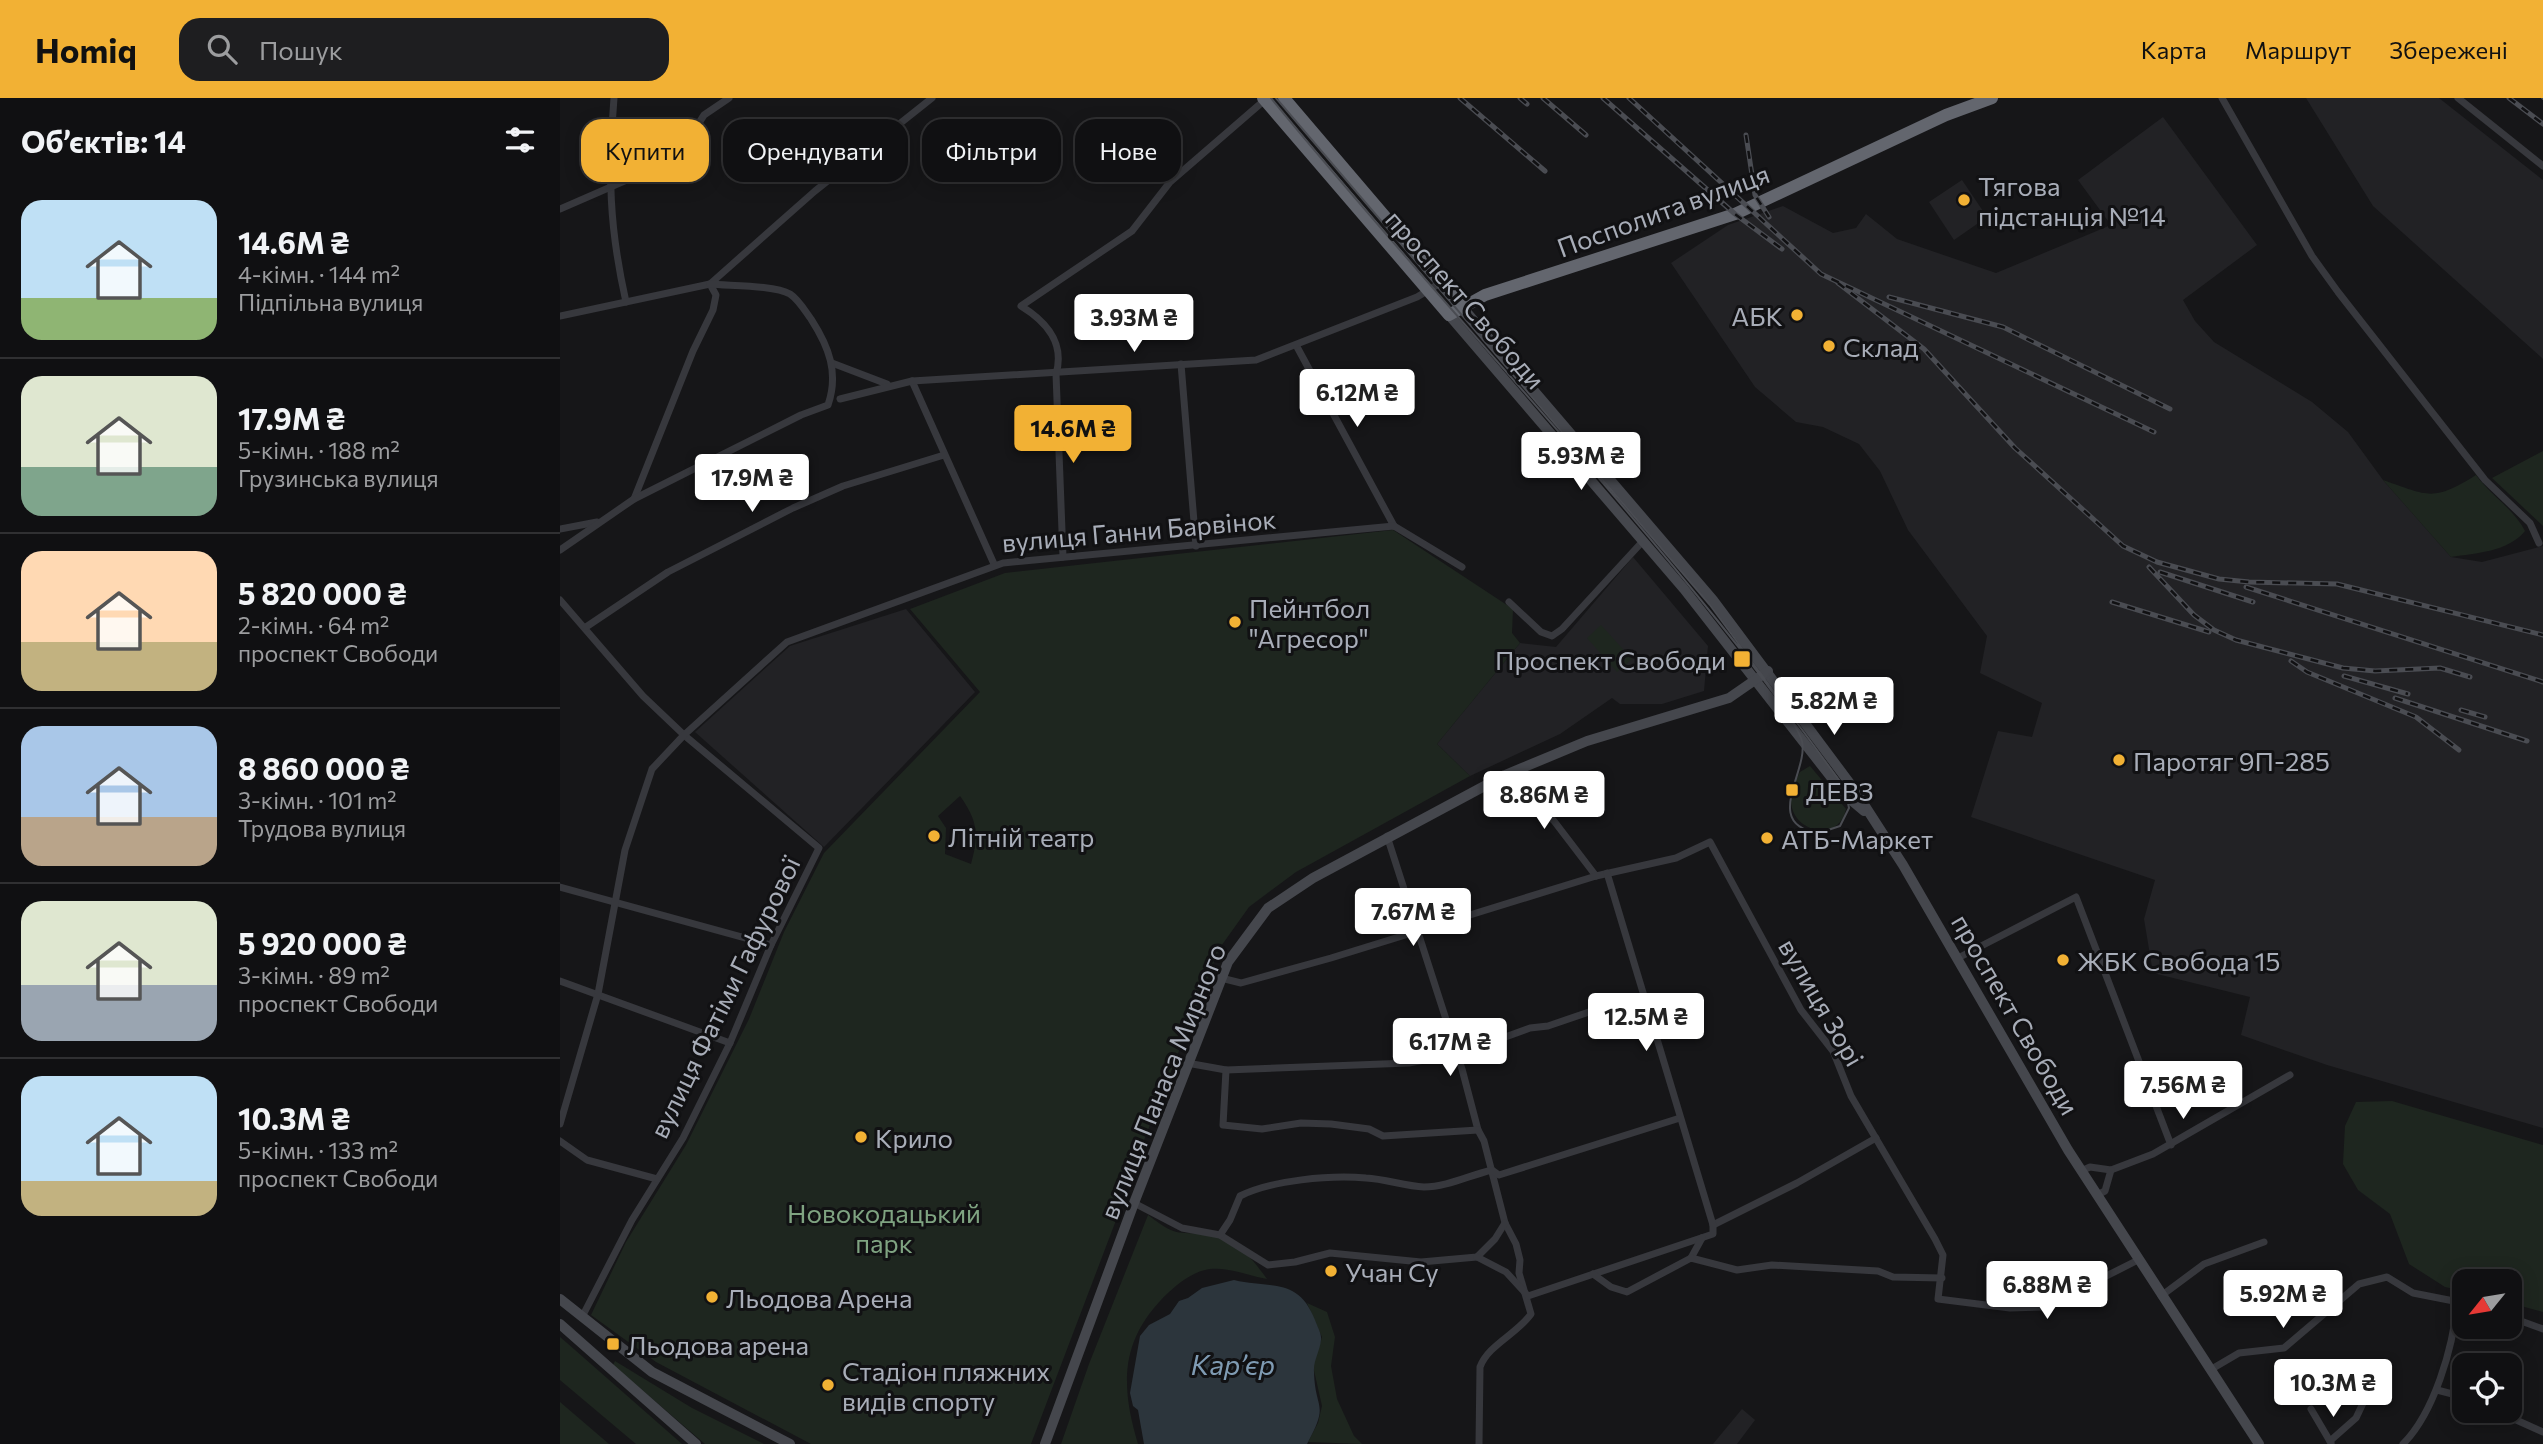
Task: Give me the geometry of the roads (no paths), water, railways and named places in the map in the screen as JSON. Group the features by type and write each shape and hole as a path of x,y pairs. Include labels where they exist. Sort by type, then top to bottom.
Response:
{"highway":[{"name":"проспект Свободи","path":"1284,98 1463,308"},
{"name":"Посполита вулиця","path":"1449,315 1485,295 1735,214 1946,115 1992,98"},
{"name":"проспект Свободи","path":"1265,99 1449,315"}],"main road":[{"name":"проспект Свободи","path":"1463,308 1704,590 1768,671 1875,820 2081,1171 2259,1444"},
{"name":"проспект Свободи","path":"1449,315 1643,541 1846,795 1875,820"},
{"name":"вулиця Панаса Мирного","path":"1045,1444 1221,978 1239,943 1268,908 1387,836 1505,775 1587,741 1729,698 1768,671"},
{"path":"560,1299 652,1371 790,1444"},
{"path":"560,1324 696,1444"}],"street":[{"path":"614,98 609,188 613,243 626,302"},
{"path":"560,209 652,169 690,137 704,115 729,98"},
{"path":"710,284 765,239 815,191 932,98"},
{"path":"2222,98 2306,246 2337,292 2485,480 2530,523 2539,543"},
{"path":"2458,98 2543,166"},
{"path":"1063,557 1056,374 1060,359 1055,337 1037,316 1021,306 1132,231 1170,182 1265,99"},
{"path":"840,399 888,384 912,381 1256,360 1429,291 1442,282"},
{"path":"634,499 693,351 713,310 716,295 710,284"},
{"path":"560,316 710,284 790,294 821,334 832,363 832,393 828,405 801,415 634,499 560,550"},
{"path":"1296,345 1394,526 1462,567"},
{"path":"832,363 888,384"},
{"path":"1181,365 1196,546"},
{"path":"912,381 993,564"},
{"path":"586,627 668,572 793,508 843,486 944,455"},
{"path":"560,529 599,522"},
{"name":"вулиця Ганни Барвінок","path":"560,1124 598,994 625,850 652,769 684,735 787,642 993,564 1394,526"},
{"path":"1509,602 1541,632 1552,636 1562,629 1643,541"},
{"path":"560,600 643,696 684,735"},
{"name":"вулиця Фатіми Гафурової","path":"582,1317 657,1179 683,1138 730,1043 771,945 819,848 684,735"},
{"path":"1505,775 1554,821 1597,876"},
{"path":"1387,836 1478,1130 1485,1141 1505,1223 1520,1259 1519,1273 1528,1296 1531,1314 1521,1328 1484,1358 1480,1367 1479,1444"},
{"name":"вулиця Зорі","path":"1607,873 1676,858 1710,842 1801,1010 1833,1051 1851,1096 1936,1239 1943,1255 1938,1299 2010,1308 2045,1307 2138,1261"},
{"path":"1221,978 1241,983 1418,932 1607,873 1713,1224 1713,1234 1528,1296"},
{"path":"560,887 771,945"},
{"path":"1958,958 2076,897 2171,1145"},
{"path":"560,981 730,1043"},
{"path":"1187,1063 1226,1070 1409,1063 1492,1044 1530,1028 1548,1026 1644,997"},
{"path":"1226,1070 1223,1125 1262,1129 1301,1123 1331,1124 1368,1129 1383,1136 1478,1130"},
{"path":"2081,1171 2090,1167 2111,1170 2171,1145 2290,1075"},
{"path":"560,1090 569,1094"},
{"path":"1220,1235 1240,1196 1264,1186 1285,1181 1364,1177 1426,1187 1492,1170 1499,1175 1680,1118"},
{"path":"1713,1224 1797,1183 1875,1138"},
{"path":"560,1141 587,1160 657,1179"},
{"path":"2097,1195 2105,1191 2111,1170"},
{"path":"1134,1203 1182,1228 1220,1235 1268,1265 1295,1262 1329,1253 1421,1262 1477,1257 1506,1272 1528,1296"},
{"path":"1477,1257 1495,1239 1505,1223"},
{"path":"1593,1274 1611,1287 1627,1292 1691,1258 1702,1238"},
{"path":"2161,1296 2204,1264 2264,1242"},
{"path":"1691,1258 1737,1270 1772,1265 1878,1272 1893,1277 1942,1278"},
{"path":"2210,1370 2239,1353 2284,1348 2359,1284 2387,1277 2413,1293 2452,1302"},
{"path":"2522,1321 2543,1329"},
{"path":"2403,1444 2428,1412 2452,1336"},
{"path":"2311,1409 2331,1443 2356,1418 2374,1380"},
{"path":"2437,1390 2452,1394"},
{"path":"2522,1423 2543,1432"}],"water":[{"name":"Кар’єр","path":"1234,1280 1291,1290 1308,1306 1315,1320 1321,1338 1314,1368 1320,1413 1307,1444 1144,1444 1138,1410 1133,1406 1130,1393 1140,1336 1149,1325 1170,1314 1179,1301 1202,1288"}],"tram line":[{"path":"1271,98 1663,554 1764,680 1789,716 1802,741 1802,753 1791,795 1793,819 1802,828 1819,833 1840,826 1849,808 1845,788 1710,605 1276,98"}],"railway":[{"path":"1460,98 1545,171"},
{"path":"1520,98 1527,104"},
{"path":"1543,98 1586,135"},
{"path":"1603,98 1735,214 1782,249"},
{"path":"1629,98 1821,274 2154,432"},
{"path":"2509,98 2543,124"},
{"path":"1746,135 1755,195 1769,217"},
{"path":"1838,283 1924,349 2015,448 2123,546 2157,562 2219,579 2337,584 2543,635"},
{"path":"1889,297 2003,327 2170,409"},
{"path":"2149,567 2194,615 2214,630 2236,640 2343,668 2375,671 2440,668 2470,677"},
{"path":"2160,572 2253,602"},
{"path":"2246,587 2543,682"},
{"path":"2112,602 2209,632"},
{"path":"2291,661 2307,672 2416,717 2459,750"},
{"path":"2344,676 2408,694"},
{"path":"2395,698 2527,741"},
{"path":"2461,710 2485,717"}],"place":[{"name":"Тягова пiдстанцiя №14","path":"1964,200"},
{"name":"АБК","path":"1797,315"},
{"name":"Склад","path":"1829,346"},
{"name":"Пейнтбол \"Агресор\"","path":"1235,622"},
{"name":"Проспект Свободи","path":"1742,659"},
{"name":"Паротяг 9П-285","path":"2119,760"},
{"name":"ДЕВЗ","path":"1792,790"},
{"name":"Лiтнiй театр","path":"934,836"},
{"name":"АТБ-Маркет","path":"1767,838"},
{"name":"ЖБК Свобода 15","path":"2063,960"},
{"name":"Крило","path":"861,1137"},
{"name":"Учан Су","path":"1331,1271"},
{"name":"Льодова Арена","path":"712,1297"},
{"name":"Льодова арена","path":"613,1344"},
{"name":"Стадіон пляжних видів спорту","path":"828,1385"}],"park label":[{"name":"Новокодацький парк","path":"884,1227"}]}
